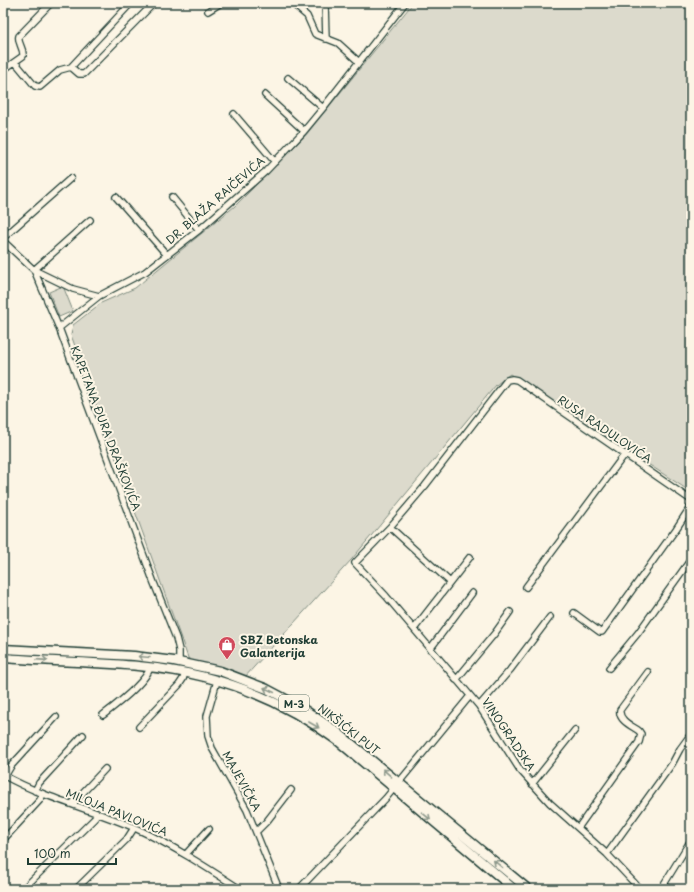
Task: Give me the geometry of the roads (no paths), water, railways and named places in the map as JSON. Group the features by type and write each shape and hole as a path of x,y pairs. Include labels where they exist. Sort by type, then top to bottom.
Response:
{"main road":[{"name":"NIKŠIĆKI PUT","path":"3,649 134,656 179,662 236,676 267,689 293,702 336,731 397,786 528,889"},
{"path":"3,658 150,668 217,681 266,699 326,732 397,786 514,889"}],"street":[{"path":"3,70 23,56 19,36 52,3"},
{"path":"17,60 35,86 40,87 60,70 66,67 71,67 131,3"},
{"path":"71,67 79,74 84,74 154,3"},
{"path":"208,11 221,3"},
{"path":"292,3 307,16 314,34 343,46 359,62"},
{"path":"325,3 326,39"},
{"name":"DR. BLAŽA RAIČEVIĆA","path":"59,328 99,296 145,272 199,230 248,188 304,131 405,3"},
{"path":"288,78 323,108"},
{"path":"265,95 304,131"},
{"path":"234,114 275,162"},
{"path":"3,238 71,178"},
{"path":"116,197 167,255"},
{"path":"172,198 199,230"},
{"path":"34,270 90,220"},
{"path":"3,241 34,270 73,289 99,296"},
{"name":"KAPETANA ĐURA DRAŠKOVIĆA","path":"34,270 59,328 176,638 179,650 179,662"},
{"name":"RUSA RADULOVIĆA","path":"390,527 507,380 512,379 517,380 691,500"},
{"path":"526,587 625,454"},
{"path":"574,613 602,632 691,506"},
{"path":"390,527 450,582"},
{"name":"VINOGRADSKA","path":"390,527 355,563 414,629 479,706 509,754 532,784 550,803 606,854 640,889"},
{"path":"414,629 470,557"},
{"path":"609,668 638,632 691,559"},
{"path":"430,648 472,593"},
{"path":"456,680 495,633 510,612"},
{"path":"479,706 510,670 550,617"},
{"path":"103,715 145,678 150,668"},
{"path":"578,828 639,742 641,734 640,731 622,718 620,710 648,672"},
{"path":"140,727 179,685 185,674"},
{"name":"MAJEVIČKA","path":"217,681 207,716 208,736 212,748 247,810 257,831 279,889"},
{"path":"299,889 397,786 470,696"},
{"path":"4,775 56,717"},
{"path":"532,784 575,730"},
{"path":"606,854 672,764 680,749 691,734"},
{"path":"34,791 39,783 83,735"},
{"path":"72,804 105,769"},
{"name":"MILOJA PAVLOVIĆA","path":"4,775 34,791 134,828 186,854 240,889"},
{"path":"257,831 267,821 291,790"},
{"path":"3,840 40,800 43,794"},
{"path":"23,889 94,819 97,814"},
{"path":"76,889 127,839 134,828"},
{"path":"186,854 209,829"},
{"path":"661,889 691,840"}],"place":[{"name":"SBZ Betonska Galanterija","path":"227,660"}]}
